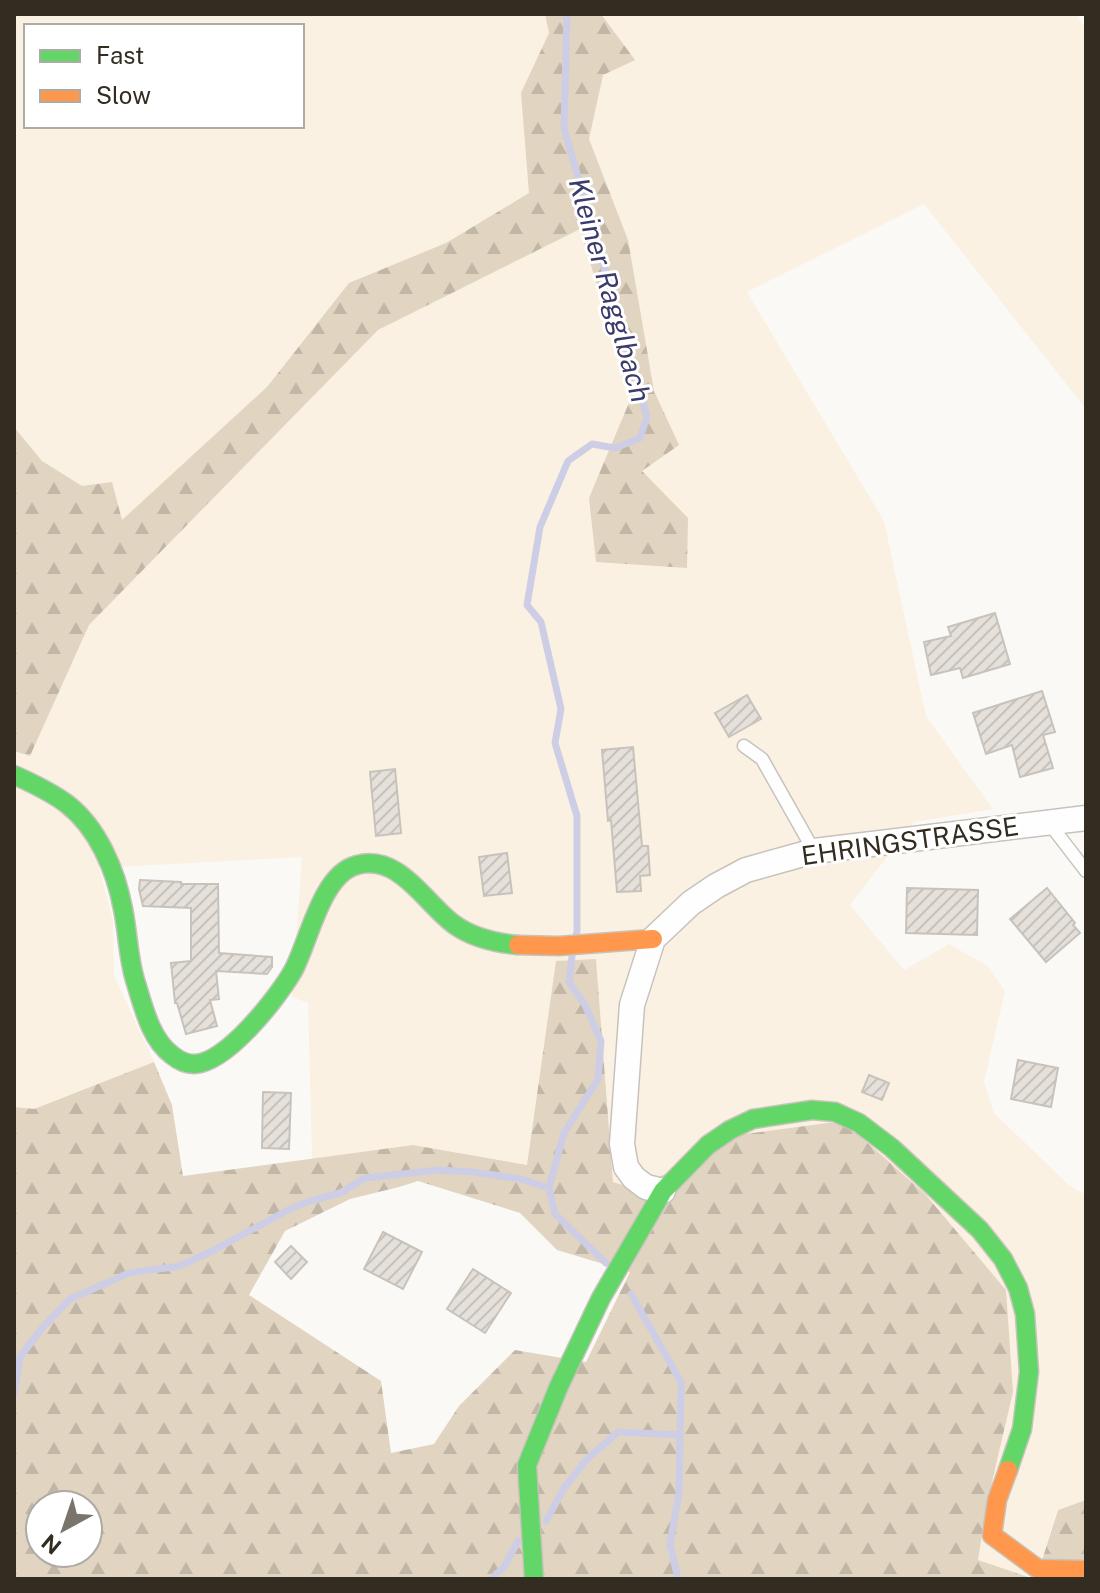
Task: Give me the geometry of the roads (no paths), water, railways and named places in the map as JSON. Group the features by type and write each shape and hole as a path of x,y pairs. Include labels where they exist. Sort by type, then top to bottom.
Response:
{"street":[{"path":"14,775 54,795 79,815 92,833 111,868 122,901 132,969 153,1030 163,1047 187,1064 199,1064 215,1057 280,993 295,967 327,891 349,868 361,863 382,864 402,874 447,919 467,932 491,940 517,945 578,945 653,939"},
{"name":"EHRINGSTRASSE","path":"663,1191 646,1187 634,1178 626,1167 622,1144 632,1005 653,939 691,903 746,870 814,851 1086,818"},
{"path":"534,1579 527,1465 559,1386 601,1298 663,1191 708,1145 730,1130 753,1119 812,1110 835,1112 859,1123 892,1148 980,1230 1003,1259 1018,1288 1025,1314 1029,1372 1022,1429 997,1500 992,1535 1038,1569 1086,1570"}],"lane":[{"path":"744,746 762,759 814,851"},
{"path":"1049,823 1086,871"}],"waterway":[{"name":"Kleiner Ragglbach","path":"567,14 564,128 647,417 640,438 615,448 592,444 568,461 540,527 527,605 541,622 561,709 555,743 577,816 576,936"},
{"name":"Kleiner Ragglbach","path":"572,956 569,982 585,1005 601,1041 598,1079 564,1133 549,1188 555,1214 606,1263"},
{"path":"14,1394 20,1357 70,1299 129,1273 180,1266 292,1208 340,1193 365,1178 439,1170 521,1179 549,1188"},
{"name":"Kleiner Ragglbach","path":"631,1294 681,1382 679,1493 670,1544 678,1579"},
{"path":"546,1521 564,1488 586,1460 618,1432 680,1435"},
{"path":"491,1579 504,1567 518,1541"}]}
